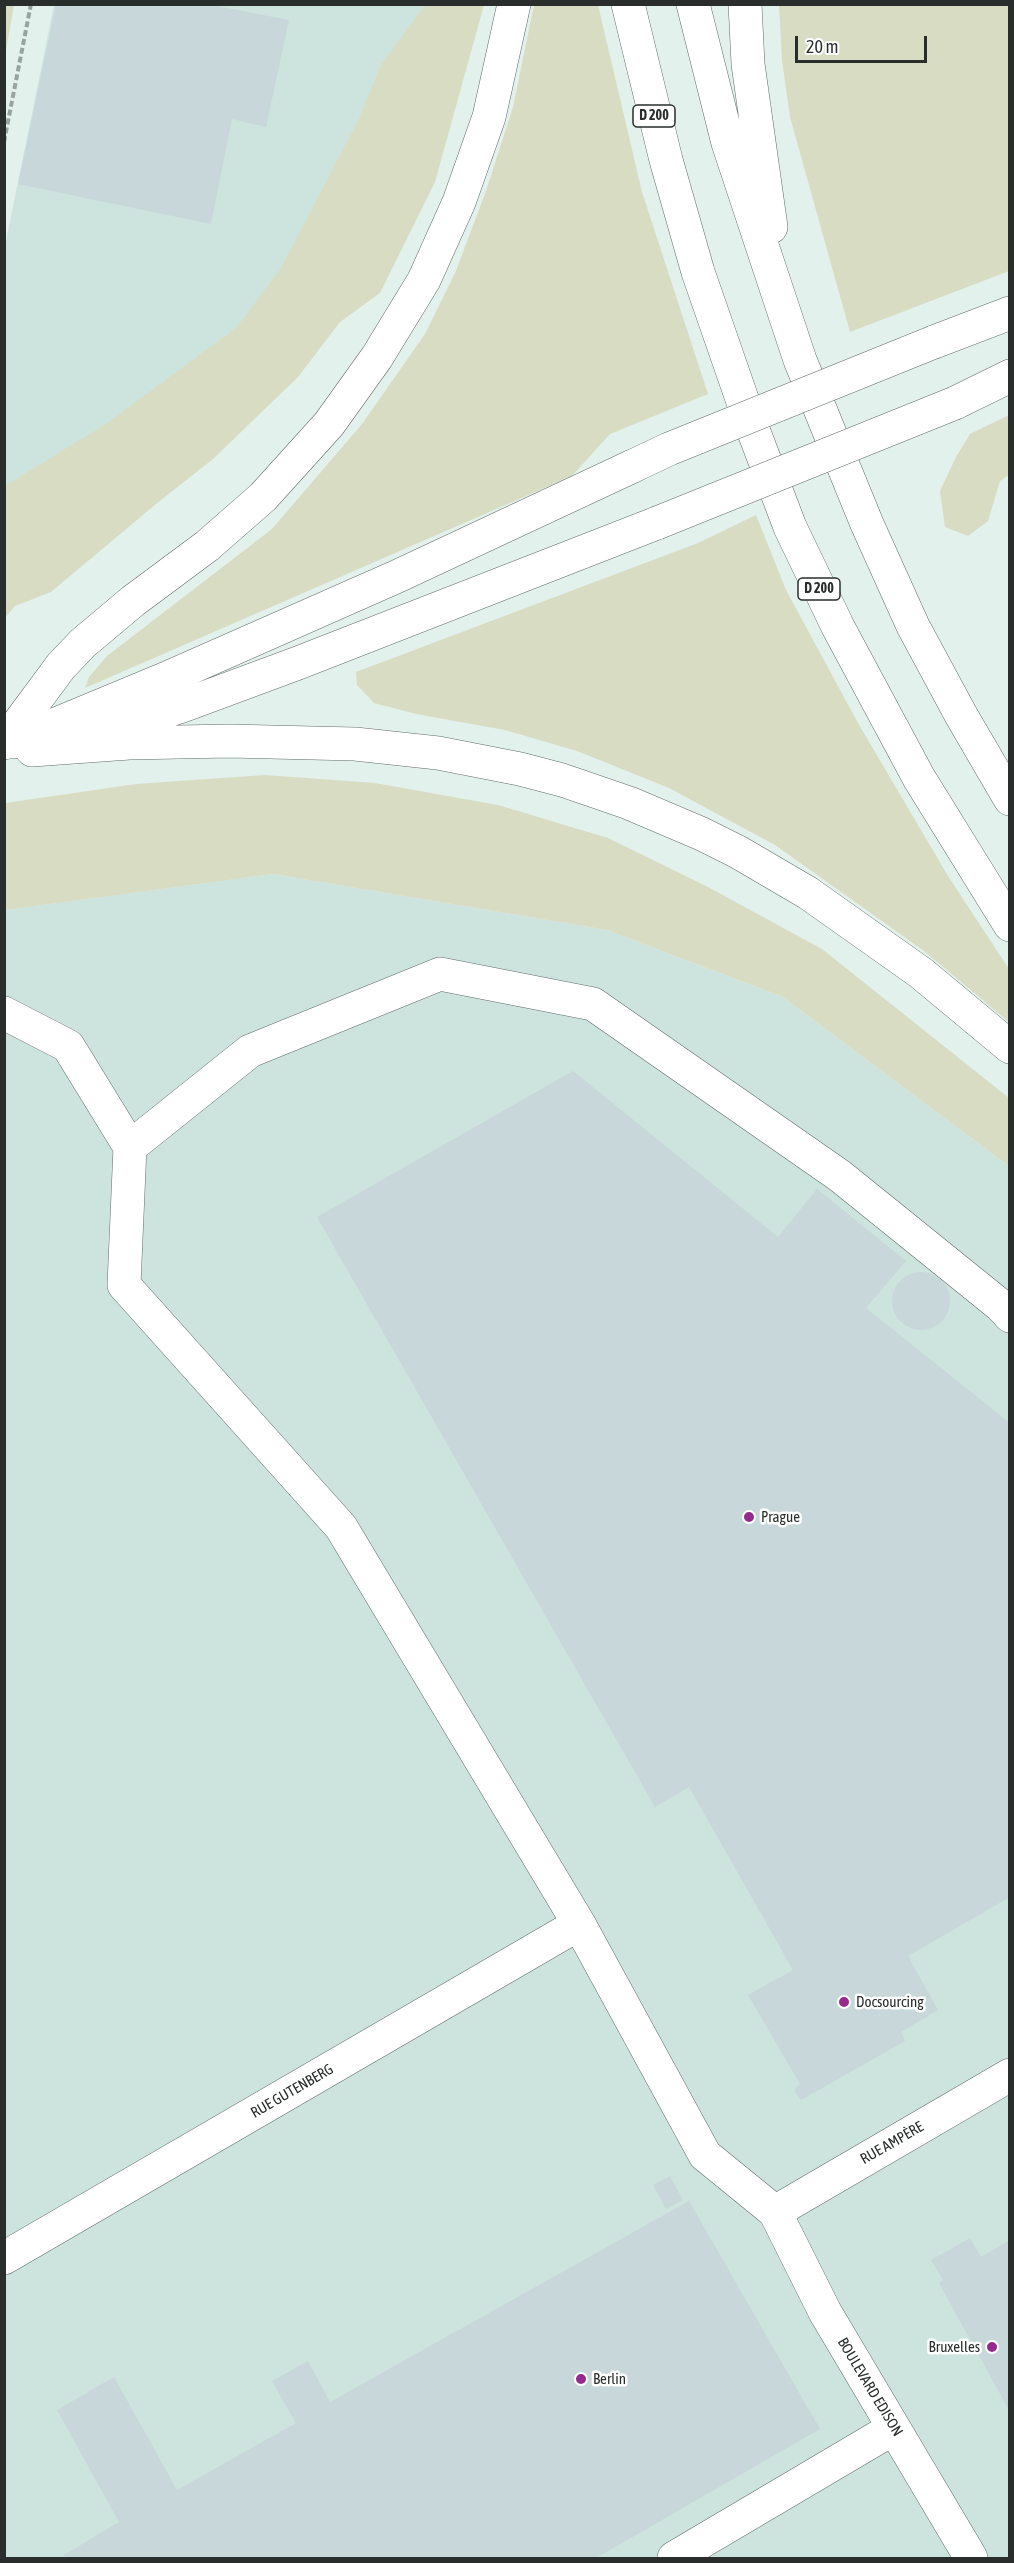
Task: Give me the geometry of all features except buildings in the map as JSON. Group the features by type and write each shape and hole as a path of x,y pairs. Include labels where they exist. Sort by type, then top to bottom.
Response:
{"main road":[{"path":"11,749 61,666 83,643 133,601 207,546 263,497 329,424 371,365 424,280 459,202 489,117 514,4"},
{"name":"D 200","path":"628,4 656,120 698,272 749,419 790,527 838,627 913,768 1010,925"},
{"path":"693,4 728,143 800,360 867,524 914,626 966,724 1010,799"},
{"path":"745,4 748,64 783,312"},
{"path":"11,749 387,581 669,449 1010,313"},
{"path":"11,749 118,727 182,706 657,523 956,403 1010,376"},
{"path":"11,749 129,742 229,741 355,744 438,753 520,769 562,780 629,803 702,834 808,893 921,974 1010,1047"},
{"path":"130,1147 250,1051 440,974 593,1004 840,1176 1001,1306 1010,1316"},
{"path":"4,1013 68,1046 130,1147 124,1285 341,1527 579,1924 705,2155 776,2212"},
{"name":"RUE GUTENBERG","path":"4,2258 579,1924"},
{"name":"RUE AMPÈRE","path":"776,2212 1010,2075"},
{"name":"BOULEVARD EDISON","path":"776,2212 825,2312 971,2559"},
{"path":"674,2559 894,2428"}],"path":[{"path":"4,142 31,4"}],"shaded area":[{"path":"54,5 427,5 245,345 5,545 5,246"},
{"path":"273,874 607,930 783,997 1009,1166 1009,2558 5,2558 4,910"}],"green space":[{"path":"4,5 14,5 5,56"},
{"path":"425,5 484,5 435,182 380,293 340,322 298,377 213,459 51,592 15,606 5,618 5,486 106,424 237,327 281,268 359,119 381,65"},
{"path":"534,5 598,5 642,192 708,394 610,434 572,476 85,688 89,677 107,656 272,529 362,424 425,334 456,271 486,191 513,107"},
{"path":"779,5 1009,5 1009,271 850,332 790,117 782,60"},
{"path":"1009,415 1009,475 1000,481 988,521 968,536 945,527 940,491 956,457 970,434"},
{"path":"756,515 786,590 858,723 948,876 1009,969 1009,1022 924,951 775,845 669,788 577,751 505,730 416,714 374,703 357,685 356,672 698,543"},
{"path":"265,775 375,783 498,805 608,838 706,886 822,949 1009,1098 1009,1166 783,997 607,930 273,874 5,910 5,803 136,784"}],"place":[{"name":"Prague","path":"749,1517"},
{"name":"Docsourcing","path":"844,2002"},
{"name":"Bruxelles","path":"992,2347"},
{"name":"Berlin","path":"581,2379"}]}
